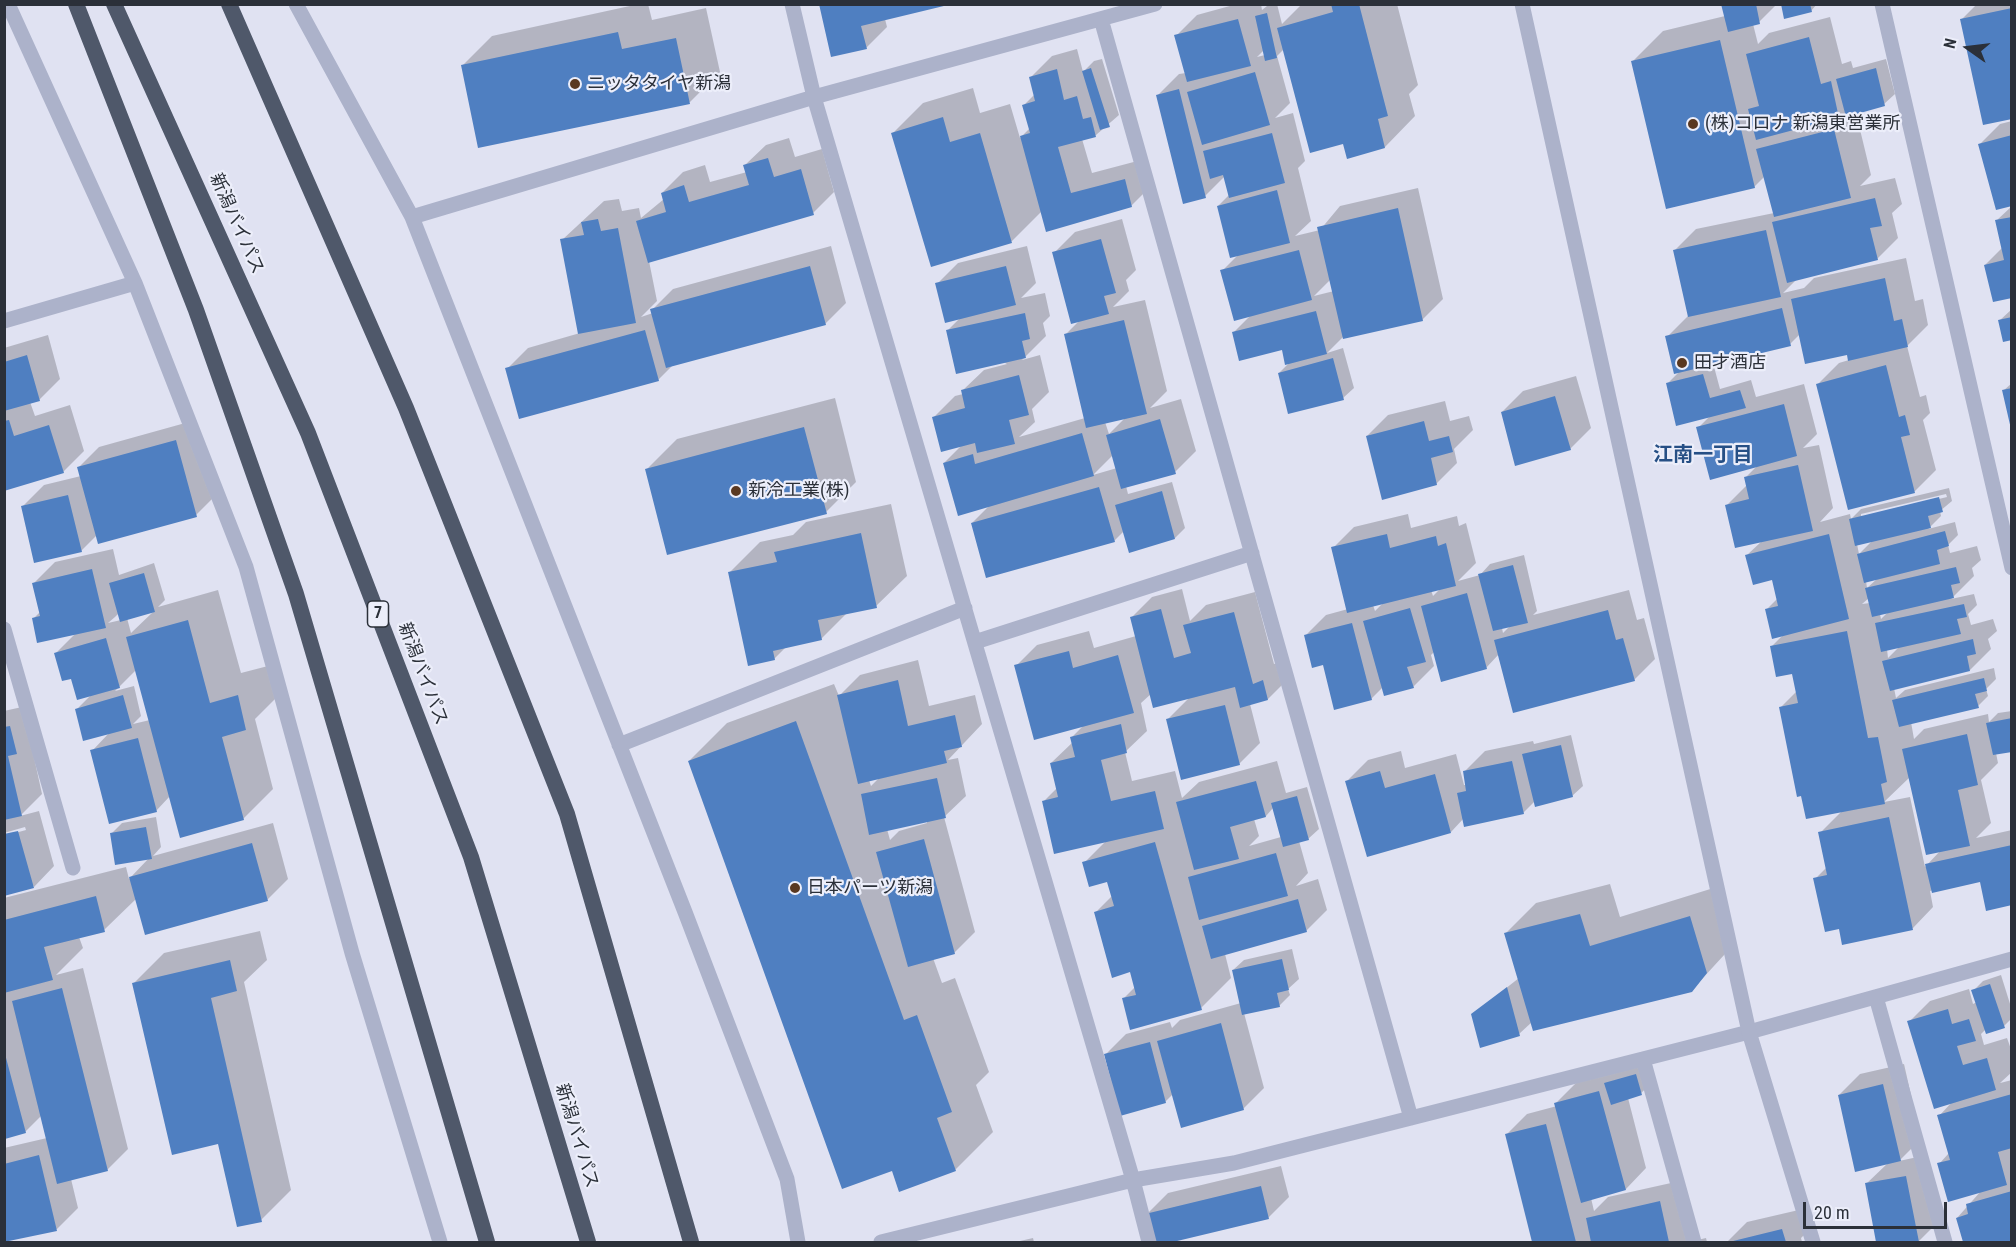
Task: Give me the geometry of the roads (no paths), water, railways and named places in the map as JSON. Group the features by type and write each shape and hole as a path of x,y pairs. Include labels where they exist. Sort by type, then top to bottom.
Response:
{"highway":[{"path":"76,4 196,310 296,594 487,1242"},
{"name":"新潟バイパス","path":"114,4 308,433 471,857 588,1242"},
{"path":"230,4 406,408 567,814 691,1242"}],"street":[{"path":"8,4 135,283 246,567 352,953 440,1242"},
{"path":"296,4 412,217 787,1179 798,1242"},
{"path":"792,4 814,98 1133,1180 1149,1242"},
{"path":"1522,4 1749,1032 1813,1242"},
{"path":"1882,4 2012,568"},
{"path":"412,217 814,98 1151,5"},
{"path":"1101,19 1411,1119"},
{"path":"4,321 135,283"},
{"path":"975,642 1252,553"},
{"path":"619,745 965,608"},
{"path":"4,629 73,868"},
{"path":"882,1242 1133,1180 1234,1163 1411,1119 1749,1032 2012,959"},
{"path":"1876,997 1945,1242"},
{"path":"1643,1059 1694,1242"}],"place":[{"name":"ニッタタイヤ新潟","path":"575,84"},
{"name":"(株)コロナ 新潟東営業所","path":"1693,124"},
{"name":"田才酒店","path":"1682,363"},
{"name":"新冷工業(株)","path":"736,491"},
{"name":"日本パーツ新潟","path":"795,888"}],"district":[{"name":"江南一丁目","path":"1703,456"}]}
